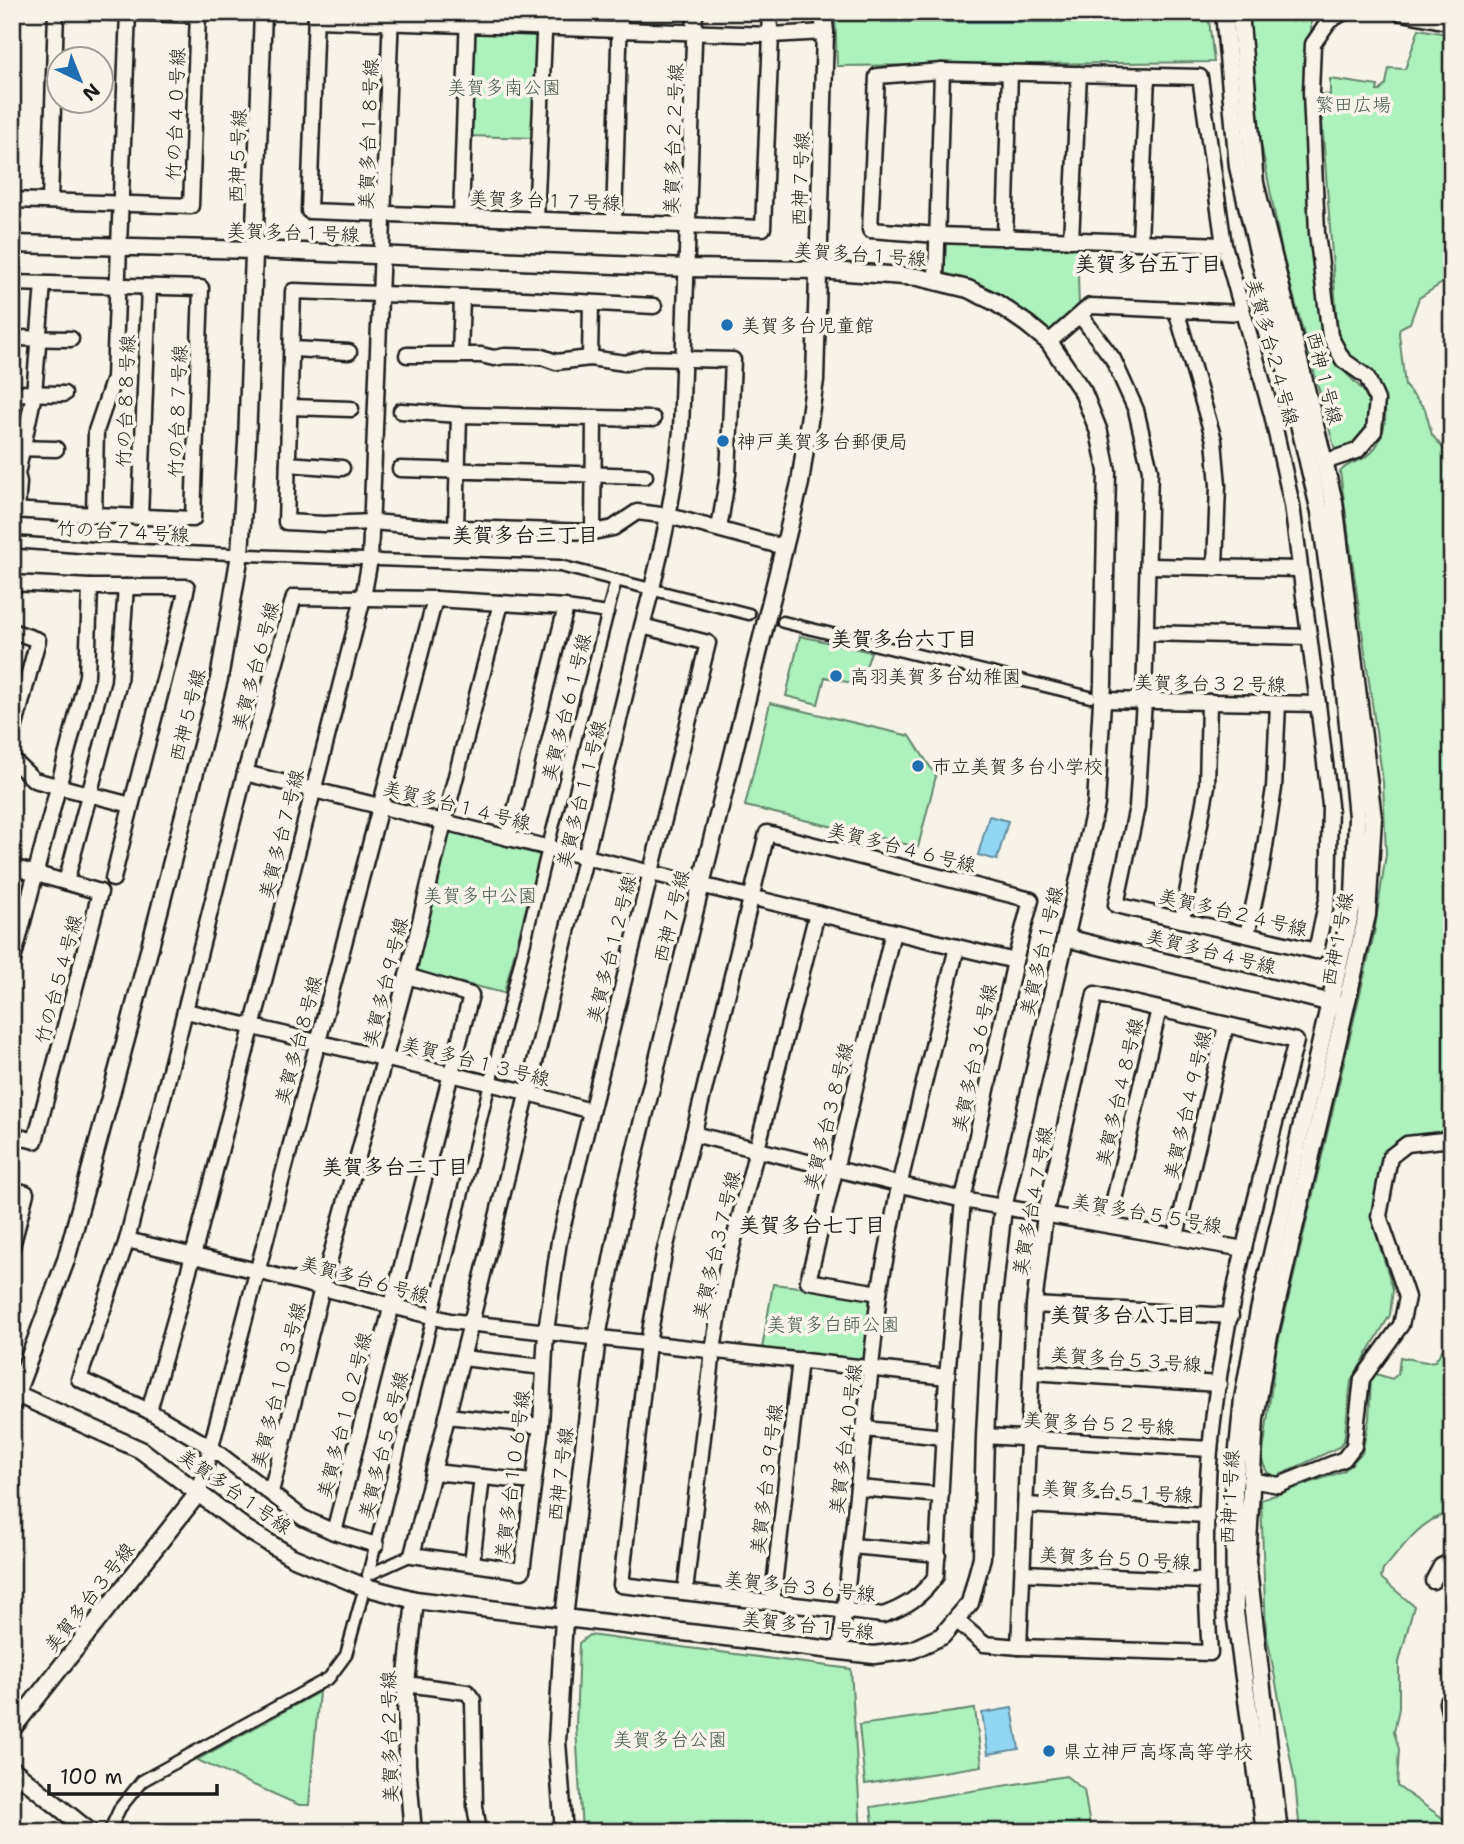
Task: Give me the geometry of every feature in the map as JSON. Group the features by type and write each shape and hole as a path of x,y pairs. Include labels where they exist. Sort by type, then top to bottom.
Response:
{"street":[{"path":"50,201 56,12"},
{"path":"109,12 198,14"},
{"name":"西神５号線","path":"14,1396 66,1260 219,679 240,554 263,12"},
{"path":"536,219 545,12"},
{"path":"614,222 620,12"},
{"name":"美賀多台２２号線","path":"688,268 695,12"},
{"name":"美賀多台１７号線","path":"316,16 309,211 763,228 771,35 768,12"},
{"name":"西神７号線","path":"564,1832 557,1742 564,1618 597,1337 625,1193 800,483 815,380 825,32 823,12"},
{"name":"西神１号線","path":"1224,12 1238,167 1320,512 1352,750 1357,817 1353,898 1259,1311 1243,1399 1234,1488 1235,1612 1265,1832"},
{"name":"西神１号線","path":"1240,12 1255,183 1334,502 1373,818 1367,915 1268,1340 1255,1418 1247,1561 1279,1832"},
{"path":"1324,462 1357,451 1374,431 1377,400 1367,377 1343,360 1330,336 1317,233 1311,92 1313,44 1329,21 1344,12"},
{"path":"1398,12 1452,23"},
{"path":"94,516 96,431 114,378 128,13"},
{"name":"竹の台４０号線","path":"12,200 191,206 198,14"},
{"path":"316,16 468,19 545,27 696,33 771,35 825,32"},
{"name":"美賀多台１８号線","path":"383,256 391,17"},
{"path":"461,216 468,19"},
{"path":"936,280 942,71"},
{"name":"美賀多台２４号線","path":"1080,316 1113,359 1136,410 1150,470 1144,701 1137,807 1116,905 1316,951 1328,895 1330,805 1292,505 1272,415 1224,245 1200,77 942,71 877,76 870,230 938,235 1224,245"},
{"path":"1005,237 1010,72"},
{"path":"1071,240 1079,74"},
{"path":"1140,242 1147,76"},
{"name":"美賀多台１号線","path":"12,244 254,250 688,268 818,270 936,280 968,289 995,302 1049,342 1083,392 1099,432 1107,471 1096,699 1096,804 1003,1208 992,1305 982,1557 970,1603 942,1636 912,1650 874,1655 415,1600 362,1586 292,1557 246,1529 141,1450 14,1396"},
{"name":"美賀多台７号線","path":"149,1411 193,1256 363,598 373,522 383,256"},
{"name":"美賀多台１１号線","path":"471,1323 675,489 681,431 688,268"},
{"name":"竹の台８７号線","path":"12,283 201,288 193,519 15,510"},
{"path":"15,510 19,482 18,448 34,394 43,284"},
{"name":"竹の台８８号線","path":"140,517 149,287"},
{"path":"654,306 293,291 286,522 373,522 456,528 593,532 613,527 637,512 669,516 784,547"},
{"path":"460,354 462,298"},
{"path":"590,358 591,303"},
{"path":"1049,342 1090,306 1243,313"},
{"path":"1176,310 1214,440 1218,485 1214,568"},
{"path":"12,338 71,339"},
{"path":"293,349 349,352"},
{"path":"407,355 542,357 556,362 590,358 625,363 645,358 733,360 728,474 719,529"},
{"path":"12,393 64,394"},
{"path":"290,407 351,409"},
{"path":"401,411 458,415 653,419"},
{"path":"456,528 458,415"},
{"path":"593,532 594,418"},
{"path":"18,448 56,449"},
{"path":"288,464 342,468"},
{"path":"400,469 645,476"},
{"name":"竹の台７４号線","path":"12,542 232,554"},
{"path":"247,555 364,559"},
{"path":"377,559 560,566 647,587"},
{"path":"1149,566 1300,569"},
{"name":"美賀多台６１号線","path":"549,843 616,580"},
{"path":"12,583 89,587 187,587 113,879"},
{"path":"12,964 88,676 89,587"},
{"path":"66,882 119,682 126,587"},
{"path":"658,590 749,614"},
{"name":"美賀多台６号線","path":"211,1447 149,1411 79,1379 127,1240 245,773 294,597 435,598 566,607"},
{"name":"美賀多台８号線","path":"199,1492 435,598"},
{"name":"美賀多台９号線","path":"322,1288 407,976 443,822 501,603"},
{"path":"508,838 566,607 608,613"},
{"path":"783,622 1096,699"},
{"name":"美賀多台１２号線","path":"547,1331 559,1241 708,643 642,626"},
{"path":"12,631 38,640 12,737"},
{"path":"1146,633 1309,637"},
{"name":"美賀多台３２号線","path":"1096,699 1318,704"},
{"path":"1182,920 1208,786 1209,702"},
{"path":"1247,935 1262,866 1274,789 1278,704"},
{"path":"12,759 34,780 131,806"},
{"name":"美賀多台１４号線","path":"245,773 700,885"},
{"name":"美賀多台４６号線","path":"751,897 767,833 1031,900 1015,961"},
{"path":"491,1080 546,856"},
{"name":"竹の台５４号線","path":"12,867 100,892 36,1141 12,1135"},
{"name":"美賀多台３６号線","path":"700,885 751,897 817,913 893,932 1015,961 963,1200 947,1377 936,1576 926,1591 904,1608 883,1615 621,1585 648,1343 664,1254 751,897"},
{"name":"美賀多台３７号線","path":"685,1592 713,1350 726,1271 817,913"},
{"name":"美賀多台３８号線","path":"879,1293 808,1281 893,932"},
{"name":"美賀多台４号線","path":"1066,937 1345,1006"},
{"name":"美賀多台４０号線","path":"839,1651 873,1369 879,1293 900,1186 957,947"},
{"name":"美賀多台１０２号線","path":"334,1532 471,995 407,976"},
{"name":"美賀多台４７号線","path":"1095,994 1159,1009 1296,1041 1244,1249 1219,1384 1210,1449 1206,1515 1205,1581 1210,1653 1019,1647 1034,1304 1045,1215 1095,994"},
{"name":"美賀多台４８号線","path":"1108,1225 1159,1009"},
{"name":"美賀多台１３号線","path":"187,1011 526,1092 590,1111"},
{"name":"美賀多台４９号線","path":"1176,1236 1226,1025"},
{"path":"434,1310 488,1091"},
{"name":"美賀多台５５号線","path":"693,1134 963,1200 1244,1249"},
{"path":"1251,1480 1279,1485 1344,1459 1354,1446 1362,1379 1401,1325 1407,1297 1379,1216 1390,1157 1407,1143 1452,1139"},
{"path":"12,1189 26,1193 12,1245"},
{"name":"美賀多台６号線","path":"127,1240 257,1270 450,1321 947,1377"},
{"name":"美賀多台１０３号線","path":"271,1492 322,1288"},
{"path":"1034,1304 1231,1316"},
{"path":"412,1555 471,1323"},
{"name":"美賀多台５８号線","path":"412,1555 368,1576 431,1324"},
{"name":"美賀多台１０６号線","path":"412,1555 522,1571 541,1426 547,1331"},
{"path":"462,1358 544,1367"},
{"name":"美賀多台３９号線","path":"772,1603 800,1360"},
{"name":"美賀多台５３号線","path":"1031,1372 1219,1384"},
{"path":"447,1416 541,1426"},
{"path":"865,1429 944,1437"},
{"name":"美賀多台５２号線","path":"985,1436 1210,1449"},
{"name":"美賀多台１０２号線","path":"211,1447 303,1518 334,1532 376,1545"},
{"path":"433,1472 533,1482"},
{"path":"472,1563 482,1477"},
{"path":"859,1488 941,1495"},
{"name":"美賀多台３号線","path":"12,1729 199,1492"},
{"name":"美賀多台５１号線","path":"1026,1505 1206,1515"},
{"path":"852,1545 938,1554"},
{"path":"1433,1581 1441,1566 1452,1561"},
{"name":"美賀多台５０号線","path":"1023,1573 1205,1581"},
{"path":"109,1832 120,1808 142,1782 329,1678 346,1656 362,1597"},
{"name":"美賀多台２号線","path":"413,1832 407,1765 406,1684 415,1600"},
{"path":"956,1620 984,1644 1019,1647"},
{"path":"406,1684 467,1692 473,1700 475,1805 479,1832"},
{"path":"1452,1700 1447,1703 1452,1724"},
{"path":"12,1769 90,1832"}],"green space":[{"path":"835,12 1208,12 1214,62 837,66"},
{"path":"1248,12 1311,12 1311,32 1307,47 1329,347 1346,373 1366,393 1370,400 1371,418 1357,441 1335,450 1283,257 1259,133"},
{"name":"繁田広場","path":"1419,29 1452,35 1452,247 1444,282 1419,298 1410,323 1400,328 1399,333 1405,386 1425,409 1432,435 1452,459 1452,1130 1401,1138 1383,1157 1372,1221 1393,1289 1390,1315 1351,1381 1344,1441 1339,1447 1276,1477 1267,1472 1262,1461 1276,1352 1374,934 1386,854 1383,782 1340,472 1368,455 1377,445 1385,422 1385,406 1378,384 1349,354 1338,335 1320,94 1330,95 1330,79 1378,86 1377,91 1380,91 1386,84 1389,68 1405,69"},
{"name":"美賀多南公園","path":"478,31 531,32 537,37 535,138 470,136 473,34"},
{"path":"947,240 1077,245 1079,306 1050,333 942,275 943,244"},
{"path":"800,636 871,652 860,685 825,677 818,704 786,696"},
{"path":"770,703 910,736 936,776 918,847 745,806"},
{"name":"美賀多中公園","path":"447,830 540,855 504,993 412,971"},
{"name":"美賀多白師公園","path":"773,1284 867,1295 873,1301 866,1357 862,1361 762,1349"},
{"path":"1452,1335 1452,1516 1447,1514 1428,1522 1383,1570 1381,1578 1414,1606 1399,1662 1399,1708 1394,1732 1399,1749 1397,1786 1452,1822 1452,1832 1300,1832 1295,1782 1266,1631 1261,1500 1344,1471 1362,1453 1369,1419 1371,1380 1376,1374 1392,1379 1398,1374 1400,1357 1435,1361"},
{"name":"美賀多台公園","path":"589,1635 851,1669 861,1832 582,1832 576,1727 579,1643"},
{"path":"319,1692 309,1805 299,1805 197,1760"},
{"path":"975,1709 982,1766 865,1784 859,1725"},
{"path":"1066,1776 1084,1790 1091,1832 874,1832 871,1807"}],"water":[{"path":"880,12 1078,12 1070,22 881,22"},
{"path":"989,816 1008,821 997,860 978,855"},
{"path":"1012,1708 1019,1749 988,1754 982,1713"}],"place":[{"name":"美賀多台児童館","path":"727,325"},
{"name":"神戸美賀多台郵便局","path":"723,441"},
{"name":"高羽美賀多台幼稚園","path":"836,676"},
{"name":"市立美賀多台小学校","path":"918,766"},
{"name":"県立神戸高塚高等学校","path":"1049,1751"}],"district":[{"name":"美賀多台五丁目","path":"1148,264"},
{"name":"美賀多台三丁目","path":"525,535"},
{"name":"美賀多台六丁目","path":"904,639"},
{"name":"美賀多台二丁目","path":"395,1167"},
{"name":"美賀多台七丁目","path":"812,1225"},
{"name":"美賀多台八丁目","path":"1123,1315"}]}
